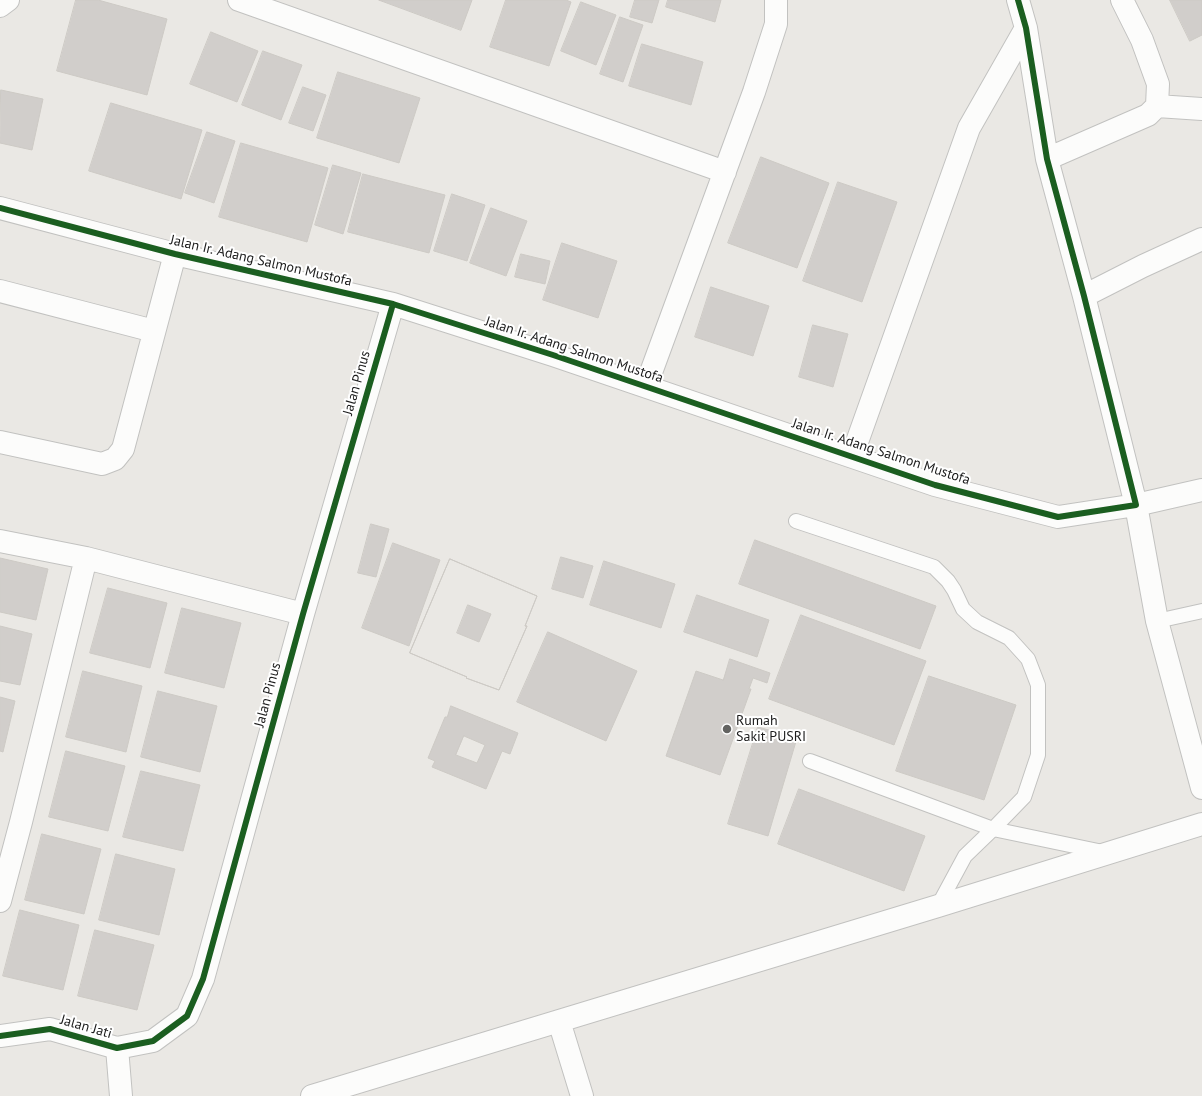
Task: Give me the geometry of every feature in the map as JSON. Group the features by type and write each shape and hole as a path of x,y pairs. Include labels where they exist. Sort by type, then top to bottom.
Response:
{"street":[{"path":"0,6 8,0"},
{"path":"239,0 725,172"},
{"path":"646,386 754,92 776,24 776,0"},
{"path":"1018,0 1026,28 1047,159 1084,296 1136,505 1157,621 1202,788"},
{"path":"1047,159 1148,115 1157,106 1158,84 1142,40 1122,0"},
{"path":"852,456 970,128 1026,28"},
{"path":"1157,106 1202,109"},
{"name":"Jalan Ir. Adang Salmon Mustofa","path":"0,208 175,254 393,304 553,354 935,485 1058,516 1136,505 1202,490"},
{"path":"1084,296 1143,266 1202,239"},
{"path":"0,442 102,464 115,459 123,449 175,254"},
{"path":"0,291 154,331"},
{"name":"Jalan Pinus","path":"117,1048 153,1041 187,1016 203,979 303,614 393,304"},
{"path":"0,541 86,558 303,614"},
{"path":"0,901 86,558"},
{"path":"312,1096 938,906 1202,824"},
{"path":"559,1021 582,1096"},
{"name":"Jalan Jati","path":"0,1036 50,1029 117,1048"},
{"path":"117,1048 120,1096"}],"lane":[{"path":"796,521 934,567 951,585 963,609 977,622 1009,638 1028,659 1038,685 1038,755 1024,797 993,830 965,856 938,906"},
{"path":"1157,621 1202,611"},
{"path":"810,761 993,830 1107,853"}],"building":[{"path":"76,0 98,0 167,19 147,95 57,71"},
{"path":"379,0 472,0 461,30"},
{"path":"506,0 566,0 571,2 549,66 490,47"},
{"path":"635,0 659,0 652,23 630,17"},
{"path":"668,0 721,0 715,22 666,7"},
{"path":"1170,0 1202,0 1202,35 1190,41"},
{"path":"581,2 616,15 596,65 561,51"},
{"path":"620,17 643,25 623,82 600,74"},
{"path":"211,32 258,51 237,102 190,84"},
{"path":"642,44 703,62 691,105 629,86"},
{"path":"263,51 302,65 281,120 242,105"},
{"path":"338,72 420,98 399,163 317,138"},
{"path":"303,87 326,95 313,131 289,123"},
{"path":"1,90 43,99 32,150 0,143"},
{"path":"111,103 202,130 181,199 89,171"},
{"path":"207,132 235,141 214,203 185,193"},
{"path":"241,143 328,168 307,242 219,217"},
{"path":"761,157 829,183 797,268 728,243"},
{"path":"333,165 361,173 343,234 315,225"},
{"path":"363,174 445,195 429,253 348,232"},
{"path":"838,182 897,202 862,302 803,281"},
{"path":"452,194 485,205 467,261 434,251"},
{"path":"491,208 527,221 506,276 470,263"},
{"path":"562,243 617,261 598,318 543,300"},
{"path":"521,254 550,261 545,284 515,277"},
{"path":"711,287 769,306 753,356 695,337"},
{"path":"813,325 848,334 833,387 799,377"},
{"path":"371,524 389,529 376,577 358,573"},
{"path":"755,540 936,606 920,649 739,584"},
{"path":"393,543 440,560 409,646 362,628"},
{"path":"561,557 593,566 583,598 552,589"},
{"path":"0,558 48,569 36,620 0,612"},
{"path":"450,559 537,596 525,626 527,626 499,690 466,678 467,677 410,653","holes":["468,605 491,614 479,642 457,633"]},
{"path":"450,559 537,596 525,626 527,626 499,690 466,678 467,677 410,653"},
{"path":"604,561 675,584 661,628 590,605"},
{"path":"108,588 167,603 150,668 90,653"},
{"path":"697,595 769,620 757,657 684,632"},
{"path":"182,608 241,623 224,688 165,673"},
{"path":"801,615 926,661 894,745 769,699"},
{"path":"0,626 32,634 20,685 0,681"},
{"path":"548,632 637,671 606,741 517,702"},
{"path":"730,659 770,673 767,683 753,678 749,689 751,689 720,775 666,756 696,671 723,680"},
{"path":"83,671 142,686 126,752 66,737"},
{"path":"929,676 1016,705 984,800 896,771"},
{"path":"158,691 217,706 200,772 141,757"},
{"path":"0,697 15,701 3,752 0,751"},
{"path":"451,706 518,733 510,754 502,751 486,789 432,767 435,761 428,758 445,717 447,717","holes":["464,736 485,745 477,763 456,755"]},
{"path":"758,727 797,738 768,836 728,824"},
{"path":"66,751 125,766 108,831 49,817"},
{"path":"141,771 200,785 183,851 123,837"},
{"path":"799,789 925,836 904,891 778,844"},
{"path":"42,834 101,849 84,914 25,900"},
{"path":"116,854 175,869 159,935 99,920"},
{"path":"20,910 79,925 63,990 3,976"},
{"path":"95,930 154,945 137,1010 78,996"}],"cycle path":[{"path":"0,208 175,254 393,304 553,355 935,485 1058,517 1136,505 1084,296 1047,159 1026,28 1018,0"},
{"path":"0,1036 50,1029 117,1048 153,1041 187,1016 203,979 303,614 393,304"}],"place":[{"name":"Rumah Sakit PUSRI","path":"727,729"}]}
